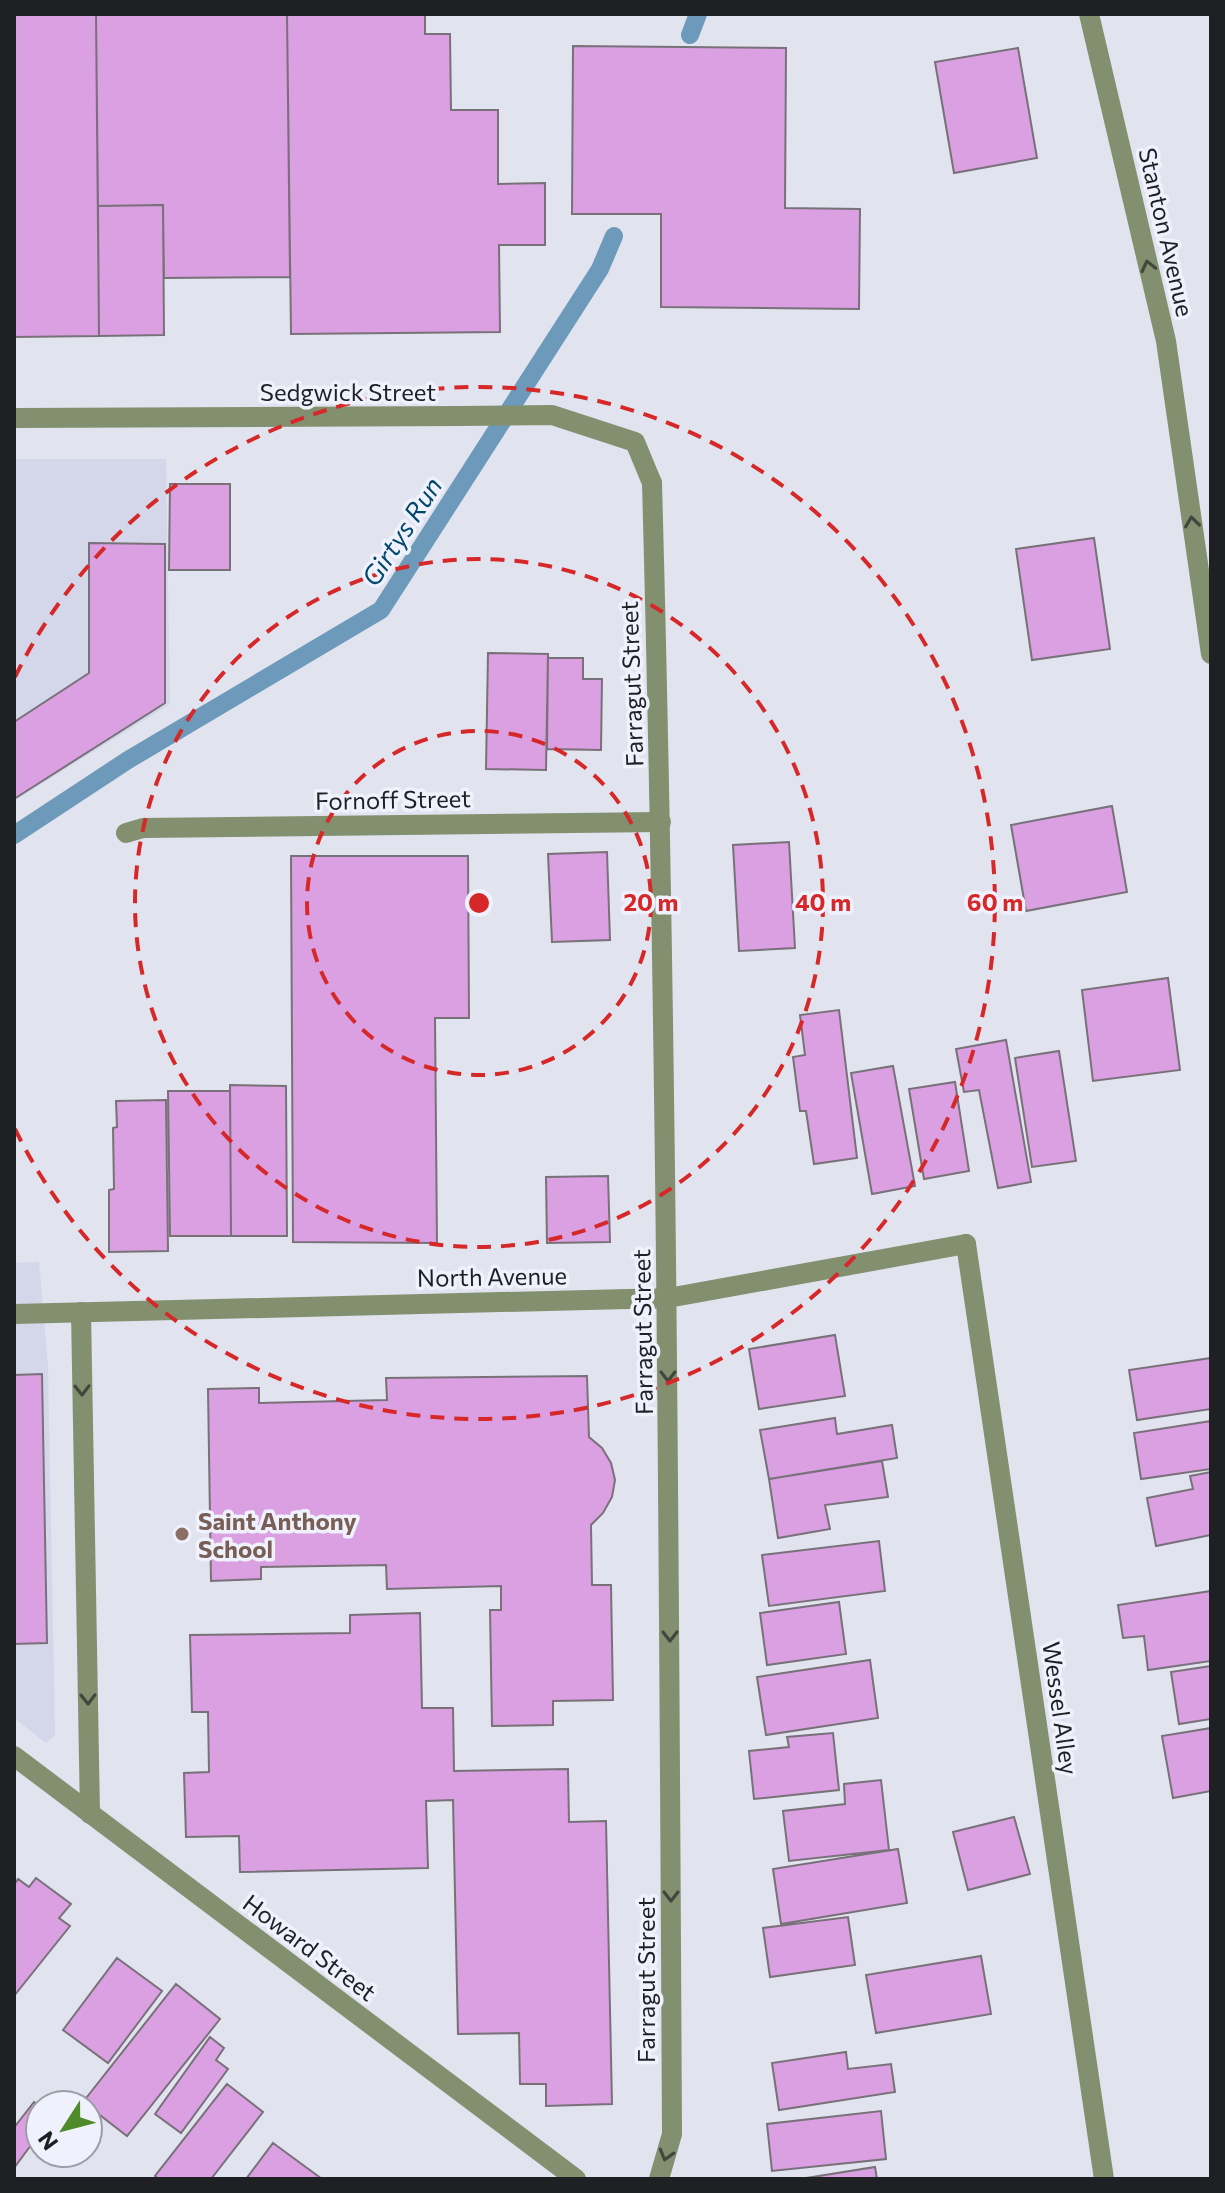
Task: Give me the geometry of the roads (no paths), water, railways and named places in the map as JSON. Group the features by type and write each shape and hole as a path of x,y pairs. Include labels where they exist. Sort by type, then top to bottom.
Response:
{"street":[{"name":"Stanton Avenue","path":"1089,14 1166,341 1211,654"},
{"name":"Sedgwick Street","path":"14,418 552,415 635,442 652,483"},
{"name":"Farragut Street","path":"652,483 668,1298 672,2134 659,2179"},
{"name":"Fornoff Street","path":"126,833 143,828 661,822"},
{"name":"North Avenue","path":"14,1314 668,1298 966,1244"},
{"name":"Wessel Alley","path":"966,1244 1104,2179"},
{"path":"81,1312 90,1814"},
{"name":"Howard Street","path":"14,1756 576,2179"}],"waterway":[{"name":"Girtys Run","path":"690,35 698,14"},
{"name":"Girtys Run","path":"14,835 128,760 381,610 600,269 614,236"}],"place":[{"name":"Saint Anthony School","path":"182,1534"}]}
